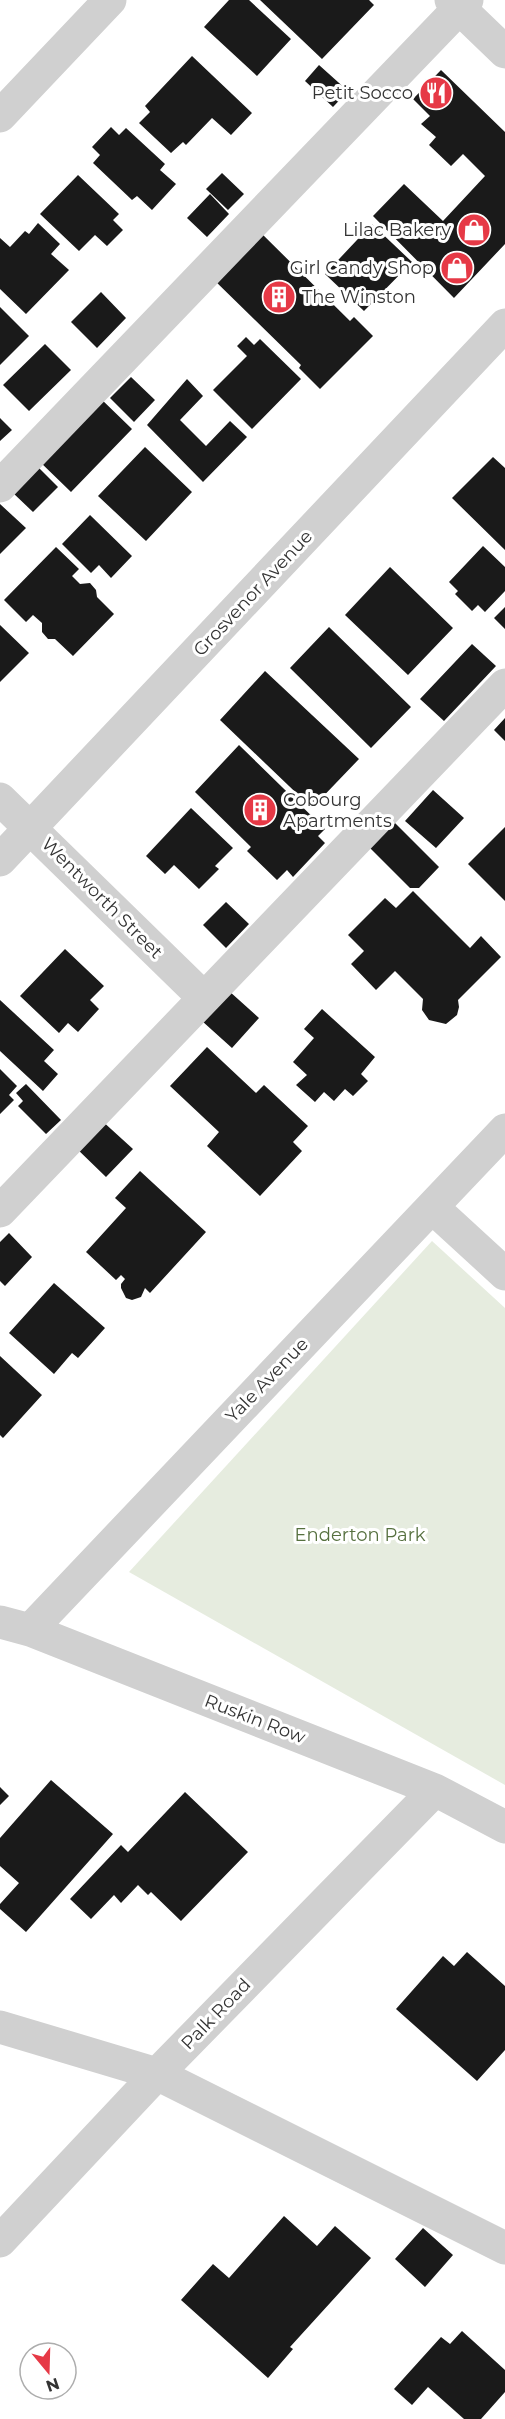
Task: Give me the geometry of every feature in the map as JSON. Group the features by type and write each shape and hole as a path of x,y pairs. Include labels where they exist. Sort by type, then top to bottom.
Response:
{"street":[{"path":"0,116 110,0"},
{"path":"0,486 459,3 505,52"},
{"name":"Grosvenor Avenue","path":"0,860 505,325"},
{"path":"0,1211 505,685"},
{"name":"Wentworth Street","path":"0,799 203,997"},
{"name":"Yale Avenue","path":"15,1626 432,1207 505,1130"},
{"path":"432,1207 505,1274"},
{"name":"Ruskin Row","path":"15,1626 435,1790 505,1827"},
{"name":"Palk Road","path":"0,2241 157,2074 435,1790"},
{"path":"0,2026 157,2074 505,2248"}],"green space":[{"name":"Enderton Park","path":"432,1241 505,1308 505,1785 129,1572"}],"building":[{"path":"229,0 249,0 291,39 257,76 204,27"},
{"path":"260,0 369,0 374,5 322,59"},
{"path":"192,56 252,113 231,135 212,118 186,145 183,142 171,153 139,123 150,112 145,106"},
{"path":"319,65 348,91 333,107 305,81"},
{"path":"441,70 505,132 505,244 454,298 373,216 404,184 443,221 485,176 463,154 451,166 429,145 436,137 421,124 430,116 413,99"},
{"path":"111,127 119,135 126,128 165,164 160,170 176,184 152,210 137,196 132,200 93,163 100,155 92,147"},
{"path":"222,173 244,194 228,210 206,189"},
{"path":"78,175 119,214 113,220 123,230 107,246 95,235 79,251 40,214"},
{"path":"210,194 229,214 207,237 187,218"},
{"path":"38,223 60,244 51,254 69,270 26,314 0,289 0,238 10,247 25,231 29,234"},
{"path":"372,224 412,262 364,311 325,274"},
{"name":"The Winston","path":"258,230 350,321 354,317 373,336 320,389 299,368 301,365 211,277"},
{"path":"101,292 126,318 97,348 71,322"},
{"path":"0,307 29,336 0,365"},
{"path":"246,337 254,345 260,339 301,379 252,429 213,390 247,356 237,346"},
{"path":"45,344 71,370 29,411 3,385"},
{"path":"131,377 155,400 134,422 110,398"},
{"path":"187,379 203,396 180,420 206,446 230,421 247,437 203,482 147,425"},
{"path":"98,396 132,429 71,492 37,459"},
{"path":"0,418 12,430 0,441"},
{"path":"145,447 192,492 146,541 98,496"},
{"path":"493,457 505,468 505,550 452,498"},
{"path":"37,466 58,487 33,512 12,492"},
{"path":"0,504 26,528 0,554"},
{"path":"90,515 132,556 111,578 99,565 91,573 62,544"},
{"path":"483,546 505,567 505,591 485,612 478,605 472,611 455,594 458,591 449,582"},
{"path":"56,547 79,569 72,576 80,584 90,583 96,590 97,597 114,614 73,656 55,639 48,639 42,632 42,623 33,615 26,622 4,600"},
{"path":"390,567 453,628 408,675 345,615"},
{"path":"505,607 505,629 494,618"},
{"path":"0,625 29,653 0,682"},
{"path":"329,627 411,707 371,748 290,668"},
{"path":"472,644 496,666 444,721 420,699"},
{"path":"265,671 359,759 312,808 220,720"},
{"path":"505,718 505,741 494,730"},
{"name":"Cobourg Apartments","path":"239,745 325,829 318,836 325,843 293,877 287,870 277,880 247,851 251,847 195,792"},
{"path":"433,790 464,818 436,848 405,821"},
{"path":"191,808 233,848 215,866 219,869 199,889 174,865 165,874 146,856"},
{"path":"394,822 439,867 419,888 410,888 369,847"},
{"path":"505,827 505,901 468,864"},
{"path":"413,891 470,948 481,936 501,957 458,1000 457,1015 446,1024 429,1020 422,1010 423,999 395,971 376,990 351,964 364,951 348,935 385,898 396,908"},
{"path":"226,902 249,924 226,948 203,925"},
{"path":"65,949 104,986 90,1000 99,1009 78,1032 68,1023 59,1033 20,996"},
{"path":"229,991 259,1018 232,1048 202,1021"},
{"path":"0,1000 54,1050 44,1061 58,1074 43,1091 0,1051"},
{"path":"322,1009 375,1057 361,1074 368,1081 353,1096 345,1089 334,1101 324,1092 315,1102 296,1085 307,1075 293,1062 314,1038 304,1029"},
{"path":"207,1047 256,1093 264,1085 308,1126 293,1142 302,1151 260,1196 207,1146 219,1132 170,1086"},
{"path":"0,1069 17,1086 9,1095 14,1100 0,1114"},
{"path":"26,1084 61,1120 46,1134 18,1106 23,1101 16,1093"},
{"path":"100,1119 133,1149 106,1177 74,1146"},
{"path":"140,1171 206,1232 150,1293 145,1288 141,1297 132,1300 126,1298 121,1288 125,1279 121,1275 116,1280 86,1252 126,1208 115,1198"},
{"path":"9,1233 32,1257 5,1286 0,1281 0,1242"},
{"path":"54,1283 105,1328 78,1358 72,1353 54,1374 9,1333"},
{"path":"0,1356 42,1395 3,1438 0,1435"},
{"path":"51,1780 113,1834 26,1932 0,1909 0,1904 19,1883 0,1866 0,1838"},
{"path":"0,1787 9,1796 0,1805"},
{"path":"185,1792 248,1852 181,1921 151,1892 148,1895 138,1885 121,1903 114,1895 91,1919 70,1899 121,1845 128,1852"},
{"path":"467,1952 505,1986 505,2050 477,2081 396,2009 443,1956 454,1966"},
{"path":"284,2216 317,2246 335,2226 371,2258 290,2347 293,2349 268,2378 181,2300 213,2264 229,2278"},
{"path":"423,2228 453,2255 425,2287 395,2259"},
{"path":"462,2331 505,2370 505,2392 481,2419 464,2419 428,2387 412,2405 394,2389 441,2337 450,2344"}],"place":[{"name":"Petit Socco","path":"436,93"},
{"name":"Lilac Bakery","path":"474,230"},
{"name":"Girl Candy Shop","path":"457,268"},
{"name":"The Winston","path":"279,297"},
{"name":"Cobourg Apartments","path":"260,810"}]}
